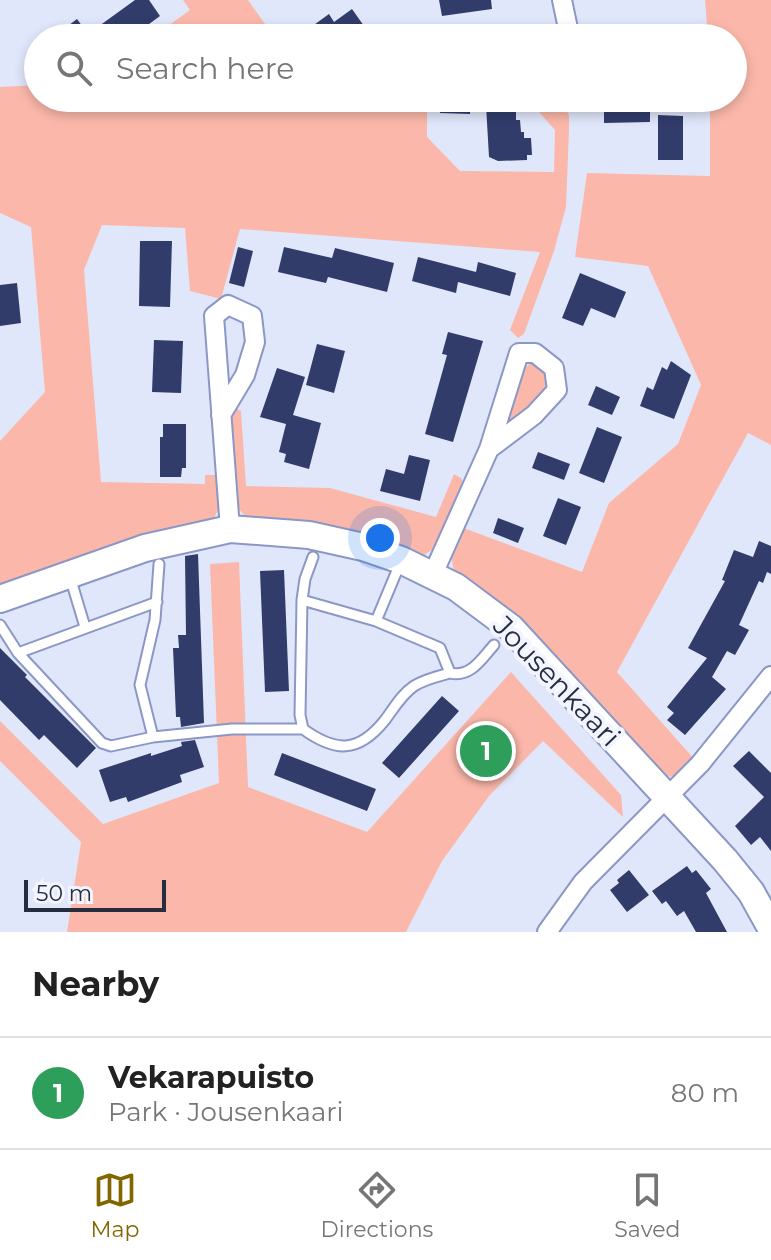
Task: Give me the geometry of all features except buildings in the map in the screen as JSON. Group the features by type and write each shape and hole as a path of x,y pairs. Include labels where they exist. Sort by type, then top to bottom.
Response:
{"street":[{"path":"562,0 567,24"},
{"path":"221,415 245,375 255,342 252,316 228,305 214,316 221,415 230,529"},
{"path":"433,574 489,449 519,353 535,353 554,368 557,390 534,415 489,449"},
{"name":"Jousenkaari","path":"0,599 145,548 230,529 309,535 363,547 401,560 456,587 511,628 725,860 751,892 771,928"},
{"path":"547,932 583,882 700,764 771,676"}],"lane":[{"path":"303,729 300,715 302,600 313,557"},
{"path":"376,621 401,560"},
{"path":"153,737 140,685 157,602 159,564"},
{"path":"69,575 85,627"},
{"path":"302,600 376,621 440,648 450,673"},
{"path":"18,653 157,602"},
{"path":"0,625 18,653 102,743 111,746 153,737 232,729 303,729 335,747 353,745 383,723 413,687 450,673 458,675 469,671 494,645"}],"shaded area":[{"path":"183,0 248,0 265,24 170,24 190,10"},
{"path":"705,0 771,0 771,445 748,433 617,672 695,760 677,776 666,777 454,572 451,555 461,527 582,572 609,503 678,444 701,385 648,266 575,257 587,173 710,176 710,112 747,112 747,24 707,24"},
{"path":"24,86 24,112 427,112 427,137 460,171 554,172 555,130 539,112 567,112 566,207 554,251 524,334 518,338 510,330 540,252 240,229 221,299 190,291 185,228 102,225 84,270 101,482 205,484 205,475 215,475 221,504 213,520 0,591 0,441 45,392 31,227 0,213 0,87"},
{"path":"534,361 550,370 553,385 542,399 501,433 523,369"},
{"path":"237,409 241,411 246,486 330,488 436,517 454,474 461,478 464,484 437,547 422,556 247,518 235,505 228,432 233,412"},
{"path":"239,562 248,787 367,832 511,672 621,795 623,817 543,741 489,796 442,861 406,932 67,932 81,842 0,761 0,721 103,824 219,783 210,564"}],"place":[{"name":"Vekarapuisto","path":"486,751"}]}
